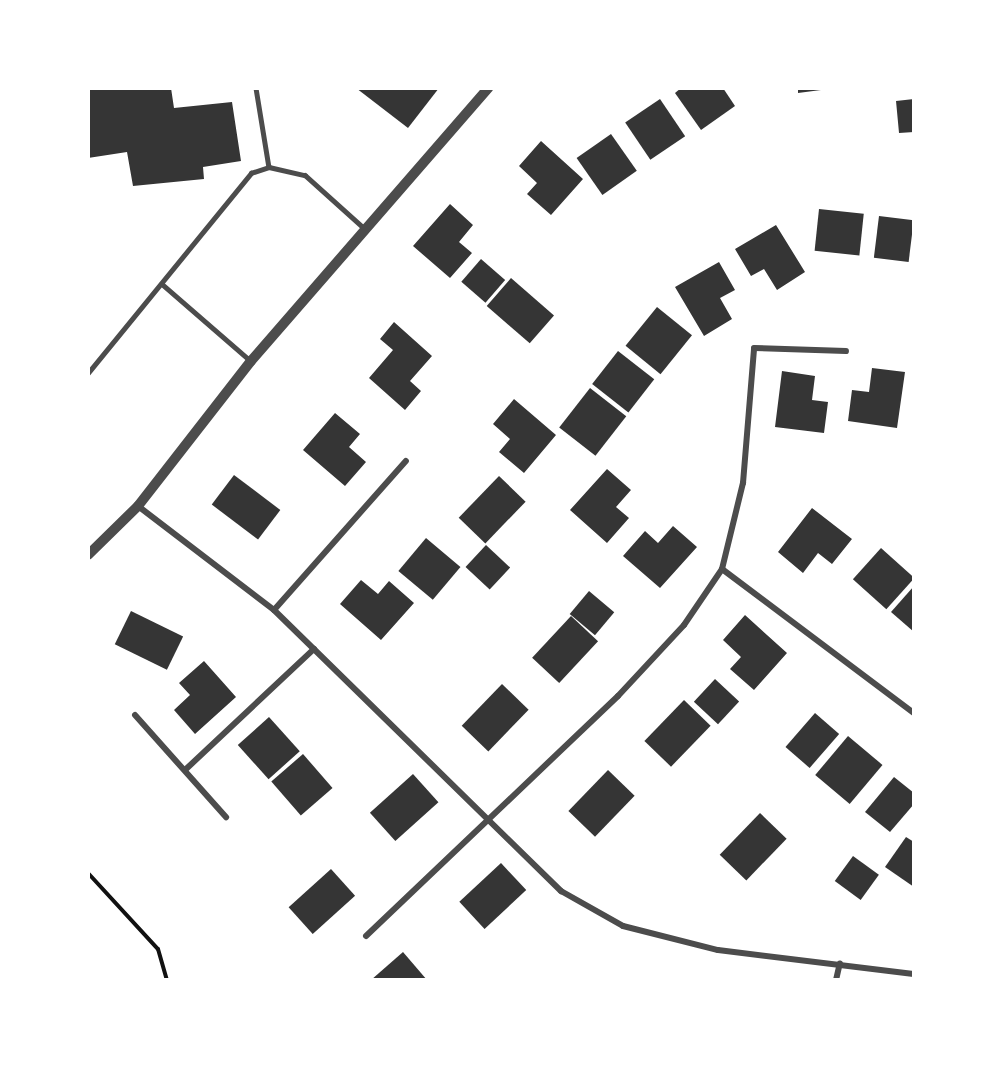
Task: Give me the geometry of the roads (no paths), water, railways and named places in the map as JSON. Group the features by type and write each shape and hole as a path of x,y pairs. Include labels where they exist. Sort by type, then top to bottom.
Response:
{"street":[{"path":"88,555 138,506 251,361 488,88"},
{"path":"366,936 626,688 684,625 722,569 743,483 753,348 846,351"},
{"path":"274,610 406,461"},
{"path":"138,506 274,610 561,891 623,926 718,950 840,963 914,974"},
{"path":"722,569 913,712"},
{"path":"185,770 314,649"},
{"path":"135,715 226,817"},
{"path":"836,980 840,963"}],"lane":[{"path":"256,88 269,167"},
{"path":"88,373 251,173 269,167 305,175 366,230"},
{"path":"162,284 251,361"}]}
